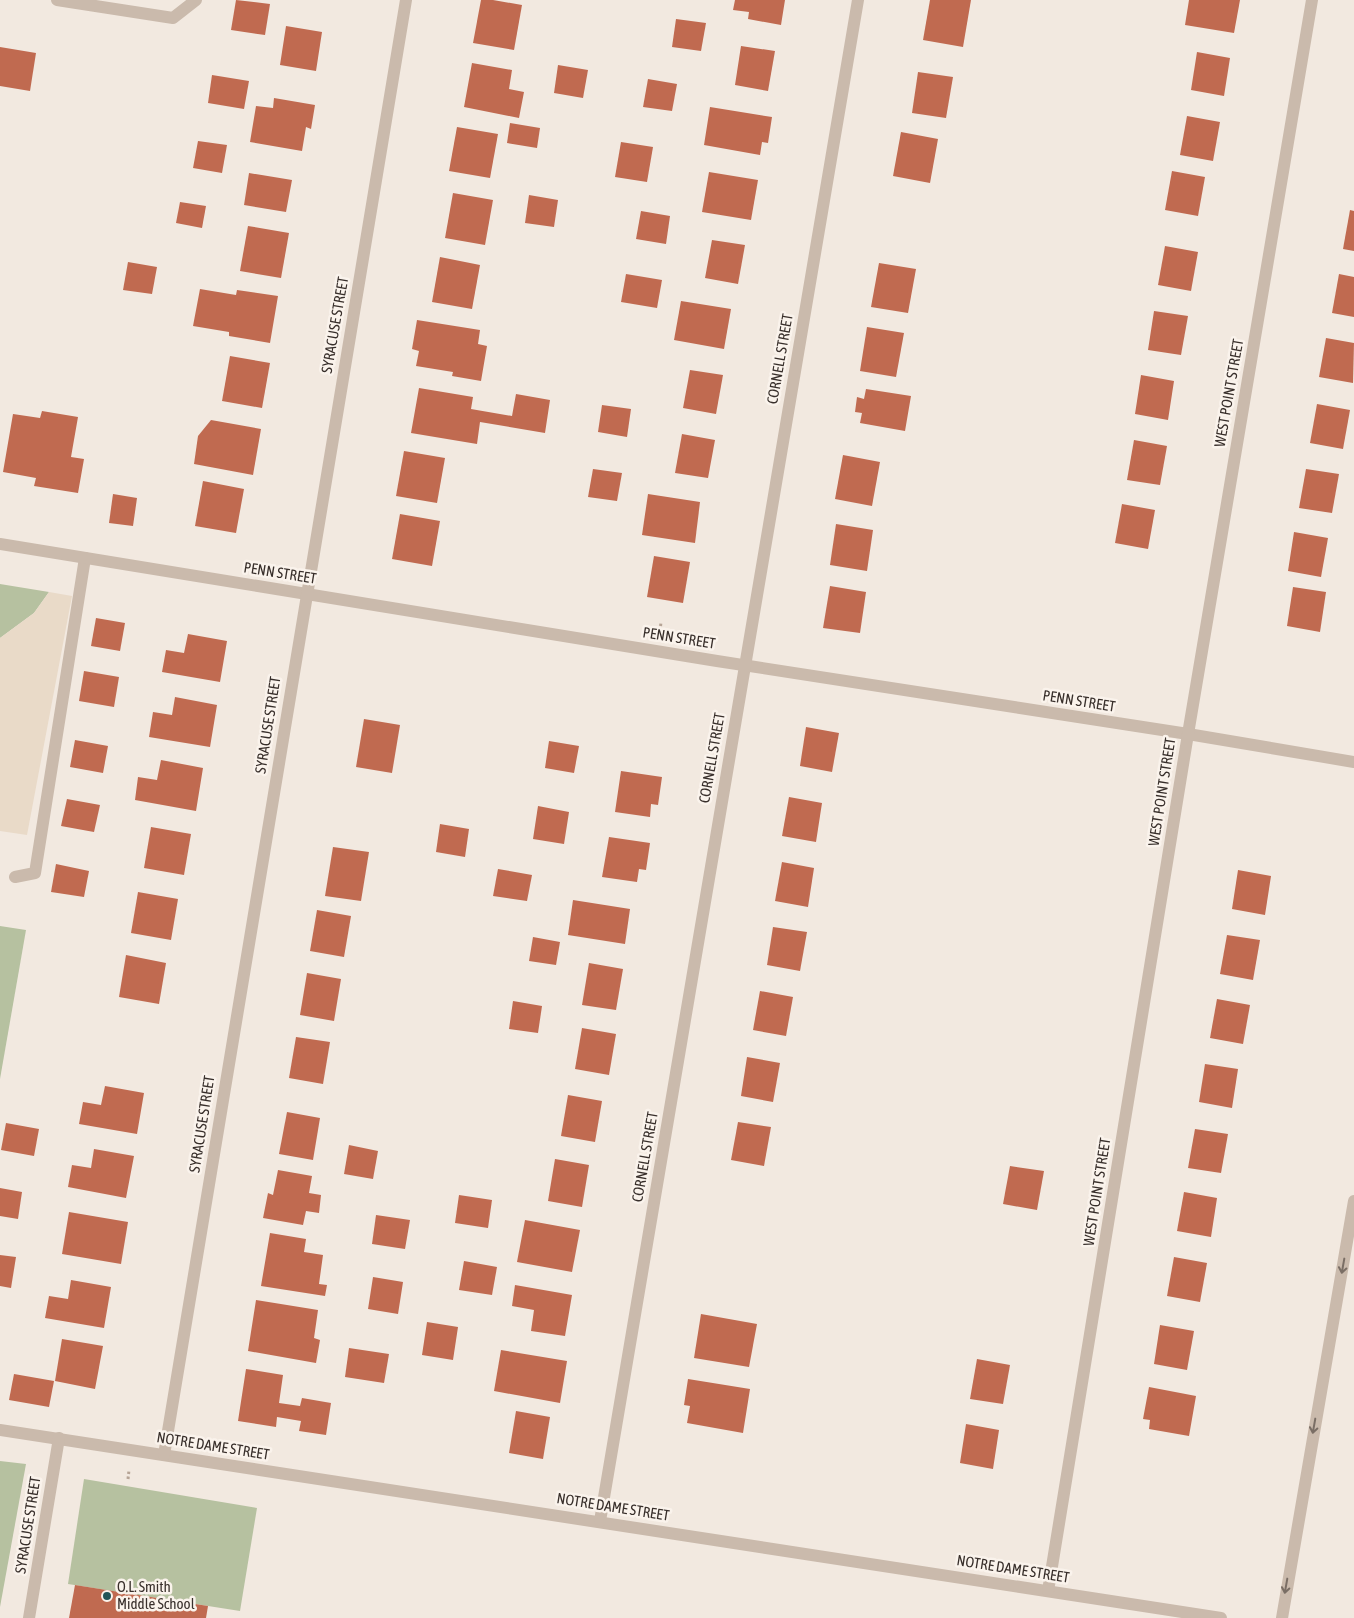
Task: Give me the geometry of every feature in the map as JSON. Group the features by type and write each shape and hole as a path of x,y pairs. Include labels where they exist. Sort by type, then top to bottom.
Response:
{"street":[{"path":"56,0 173,18 196,0"},
{"name":"SYRACUSE STREET","path":"164,1455 406,0"},
{"name":"CORNELL STREET","path":"600,1522 858,0"},
{"name":"WEST POINT STREET","path":"1048,1591 1188,734 1312,0"},
{"name":"PENN STREET","path":"0,544 1354,762"},
{"path":"15,877 35,873 85,558"},
{"path":"1282,1618 1354,1201"},
{"name":"NOTRE DAME STREET","path":"0,1430 1221,1618"},
{"name":"SYRACUSE STREET","path":"29,1618 59,1438"}],"path":[{"path":"660,631 661,622"},
{"path":"128,1478 129,1470"}],"green space":[{"path":"0,584 49,592 34,613 0,638"},
{"path":"0,926 26,930 0,1079"},
{"path":"0,1461 26,1464 0,1607"},
{"path":"84,1479 257,1508 240,1611 68,1584"}],"shaded area":[{"path":"49,592 72,596 27,835 0,831 0,638 34,613"}],"building":[{"path":"236,0 270,4 265,35 231,30"},
{"path":"481,0 522,5 514,50 473,43"},
{"path":"735,0 785,0 781,25 748,19 749,12 733,10"},
{"path":"930,0 971,0 963,47 923,40"},
{"path":"1189,0 1240,0 1234,33 1185,25"},
{"path":"676,19 706,23 701,51 672,47"},
{"path":"286,26 322,32 316,71 280,65"},
{"path":"741,46 775,51 768,91 735,85"},
{"path":"0,47 36,53 30,91 0,86"},
{"path":"1197,52 1230,58 1224,96 1191,90"},
{"path":"472,63 512,70 509,89 524,92 519,118 464,107"},
{"path":"558,65 588,70 583,98 554,93"},
{"path":"918,72 953,77 946,118 912,113"},
{"path":"212,75 249,81 244,109 208,103"},
{"path":"648,79 677,84 672,111 643,107"},
{"path":"274,98 315,105 311,129 306,127 302,151 250,142 256,106 273,108"},
{"path":"710,107 772,117 768,143 762,142 760,155 704,145"},
{"path":"1187,116 1220,122 1213,161 1180,155"},
{"path":"510,123 540,128 537,148 507,143"},
{"path":"457,127 498,134 490,178 449,171"},
{"path":"901,132 938,139 930,183 893,176"},
{"path":"198,141 227,145 222,173 193,168"},
{"path":"621,142 653,147 647,182 615,177"},
{"path":"1172,171 1205,177 1198,216 1165,210"},
{"path":"709,172 758,180 751,220 702,212"},
{"path":"249,173 292,180 286,212 244,205"},
{"path":"453,193 493,200 485,245 445,238"},
{"path":"529,195 558,200 554,227 525,223"},
{"path":"180,202 206,206 202,228 176,223"},
{"path":"1350,210 1354,211 1354,251 1343,249"},
{"path":"641,211 670,216 666,244 636,239"},
{"path":"248,226 289,233 281,278 240,271"},
{"path":"712,240 745,245 738,284 705,278"},
{"path":"1165,246 1198,252 1191,291 1158,285"},
{"path":"440,257 480,265 472,309 432,302"},
{"path":"128,262 157,267 152,294 123,290"},
{"path":"879,263 916,269 908,313 871,307"},
{"path":"626,274 662,280 657,308 621,302"},
{"path":"1339,274 1354,277 1354,317 1332,313"},
{"path":"200,289 236,295 237,290 278,296 270,343 229,336 229,332 193,326"},
{"path":"681,301 731,309 724,349 674,340"},
{"path":"1154,311 1188,316 1181,355 1148,350"},
{"path":"417,320 480,330 478,344 487,346 481,381 452,376 453,372 416,366 419,351 412,349"},
{"path":"867,327 904,333 896,377 860,371"},
{"path":"1326,338 1354,343 1353,383 1319,377"},
{"path":"230,356 270,363 262,408 222,401"},
{"path":"690,370 723,375 716,414 683,408"},
{"path":"1141,375 1174,381 1168,420 1135,414"},
{"path":"419,388 473,397 471,409 512,416 516,394 550,400 545,433 480,422 477,444 411,433"},
{"path":"866,389 911,396 905,431 860,423 862,413 855,412 857,397 864,399"},
{"path":"1317,404 1350,410 1343,449 1310,443"},
{"path":"602,405 631,409 627,437 598,432"},
{"path":"42,411 78,417 71,457 84,459 78,493 34,486 36,478 3,472 13,414 40,418"},
{"path":"211,420 261,429 253,475 194,464 198,436"},
{"path":"682,434 715,440 708,478 675,473"},
{"path":"1134,440 1167,446 1160,485 1127,480"},
{"path":"404,451 445,458 437,503 396,496"},
{"path":"843,455 880,462 872,506 835,499"},
{"path":"593,469 622,473 617,501 588,497"},
{"path":"1306,469 1339,474 1332,513 1299,508"},
{"path":"203,481 244,489 236,533 195,526"},
{"path":"113,494 137,498 133,526 109,523"},
{"path":"648,494 700,502 695,543 642,535"},
{"path":"1122,504 1155,510 1148,549 1115,543"},
{"path":"400,514 440,521 432,566 392,559"},
{"path":"836,524 873,530 867,571 830,565"},
{"path":"1294,532 1328,538 1321,577 1288,571"},
{"path":"654,556 690,562 683,603 647,597"},
{"path":"830,586 866,592 860,633 823,628"},
{"path":"1293,587 1326,592 1320,632 1287,626"},
{"path":"96,618 125,623 120,651 91,646"},
{"path":"188,634 227,641 220,682 162,672 166,650 184,653"},
{"path":"84,671 119,677 114,707 79,701"},
{"path":"175,697 217,705 210,747 149,737 153,712 172,715"},
{"path":"364,719 400,725 392,773 356,767"},
{"path":"806,727 839,733 832,772 800,766"},
{"path":"75,740 108,746 103,773 70,767"},
{"path":"549,741 579,746 574,773 545,768"},
{"path":"161,760 203,768 196,811 135,800 138,777 157,780"},
{"path":"621,771 662,777 658,805 651,804 650,817 615,812"},
{"path":"789,797 822,803 816,842 782,836"},
{"path":"67,799 100,805 94,832 61,826"},
{"path":"538,806 569,812 564,844 533,839"},
{"path":"440,824 469,829 465,857 436,852"},
{"path":"151,827 191,834 184,875 144,868"},
{"path":"609,837 650,843 646,870 639,869 637,882 602,877"},
{"path":"333,847 369,852 361,901 325,896"},
{"path":"782,862 814,868 808,907 775,901"},
{"path":"56,864 89,871 84,897 51,892"},
{"path":"498,869 532,875 527,901 493,896"},
{"path":"1238,870 1271,876 1265,915 1232,909"},
{"path":"138,892 178,899 171,940 131,933"},
{"path":"573,900 630,909 625,944 568,935"},
{"path":"317,910 351,916 344,957 310,951"},
{"path":"773,927 807,932 800,971 767,965"},
{"path":"1227,935 1260,940 1253,980 1220,974"},
{"path":"533,937 560,942 556,965 529,961"},
{"path":"126,955 166,963 159,1004 119,997"},
{"path":"589,963 623,969 616,1010 582,1005"},
{"path":"307,973 341,979 334,1021 300,1015"},
{"path":"760,991 793,997 786,1036 753,1030"},
{"path":"1217,999 1250,1005 1243,1044 1210,1038"},
{"path":"513,1001 542,1006 538,1033 509,1029"},
{"path":"582,1028 616,1034 609,1075 575,1069"},
{"path":"296,1037 330,1042 323,1084 289,1078"},
{"path":"747,1057 780,1063 773,1102 741,1096"},
{"path":"1205,1064 1238,1069 1232,1108 1199,1102"},
{"path":"105,1086 144,1093 137,1134 79,1124 83,1102 101,1105"},
{"path":"568,1095 602,1101 595,1142 561,1136"},
{"path":"287,1112 320,1118 313,1160 279,1154"},
{"path":"738,1122 771,1127 764,1166 731,1160"},
{"path":"6,1123 39,1129 34,1156 1,1150"},
{"path":"1195,1129 1228,1134 1221,1173 1188,1168"},
{"path":"349,1145 378,1151 373,1179 344,1174"},
{"path":"94,1149 134,1156 126,1198 68,1187 72,1165 91,1168"},
{"path":"555,1159 589,1165 582,1207 548,1201"},
{"path":"1010,1166 1044,1171 1037,1210 1003,1204"},
{"path":"278,1170 312,1176 309,1193 321,1195 319,1213 306,1211 303,1225 263,1218 268,1193 273,1195"},
{"path":"0,1188 22,1192 18,1219 0,1216"},
{"path":"1184,1192 1217,1198 1211,1237 1177,1231"},
{"path":"459,1195 492,1200 488,1228 455,1223"},
{"path":"69,1212 128,1222 121,1264 62,1254"},
{"path":"376,1215 410,1220 405,1249 372,1244"},
{"path":"525,1220 580,1230 572,1272 517,1262"},
{"path":"270,1233 306,1239 304,1252 323,1255 319,1284 327,1285 325,1296 261,1286"},
{"path":"0,1255 16,1257 11,1288 0,1286"},
{"path":"1174,1257 1207,1263 1200,1302 1167,1296"},
{"path":"464,1261 497,1267 492,1295 459,1290"},
{"path":"373,1277 403,1282 398,1314 368,1309"},
{"path":"71,1280 111,1287 104,1328 45,1318 49,1296 68,1299"},
{"path":"515,1285 572,1295 565,1336 531,1331 534,1310 512,1306"},
{"path":"256,1300 318,1310 314,1338 320,1340 316,1363 248,1351"},
{"path":"701,1314 757,1324 749,1367 694,1358"},
{"path":"427,1322 458,1327 453,1360 422,1355"},
{"path":"1160,1325 1194,1331 1187,1370 1154,1364"},
{"path":"62,1339 103,1346 95,1389 55,1381"},
{"path":"349,1348 389,1354 384,1383 345,1377"},
{"path":"501,1350 567,1361 560,1403 494,1391"},
{"path":"977,1359 1010,1365 1003,1404 970,1399"},
{"path":"246,1369 283,1375 279,1403 300,1406 302,1398 331,1403 326,1435 299,1431 301,1421 277,1417 276,1427 238,1421"},
{"path":"14,1374 54,1381 49,1407 9,1400"},
{"path":"688,1379 750,1389 743,1433 687,1423 690,1406 684,1405"},
{"path":"1149,1387 1196,1396 1189,1436 1149,1429 1150,1420 1143,1419"},
{"path":"516,1411 550,1417 543,1459 509,1453"},
{"path":"966,1424 999,1430 993,1469 960,1463"},
{"name":"O.L. Smith Middle School","path":"75,1585 208,1606 206,1618 69,1618"}],"place":[{"name":"O.L. Smith Middle School","path":"107,1596"}]}
